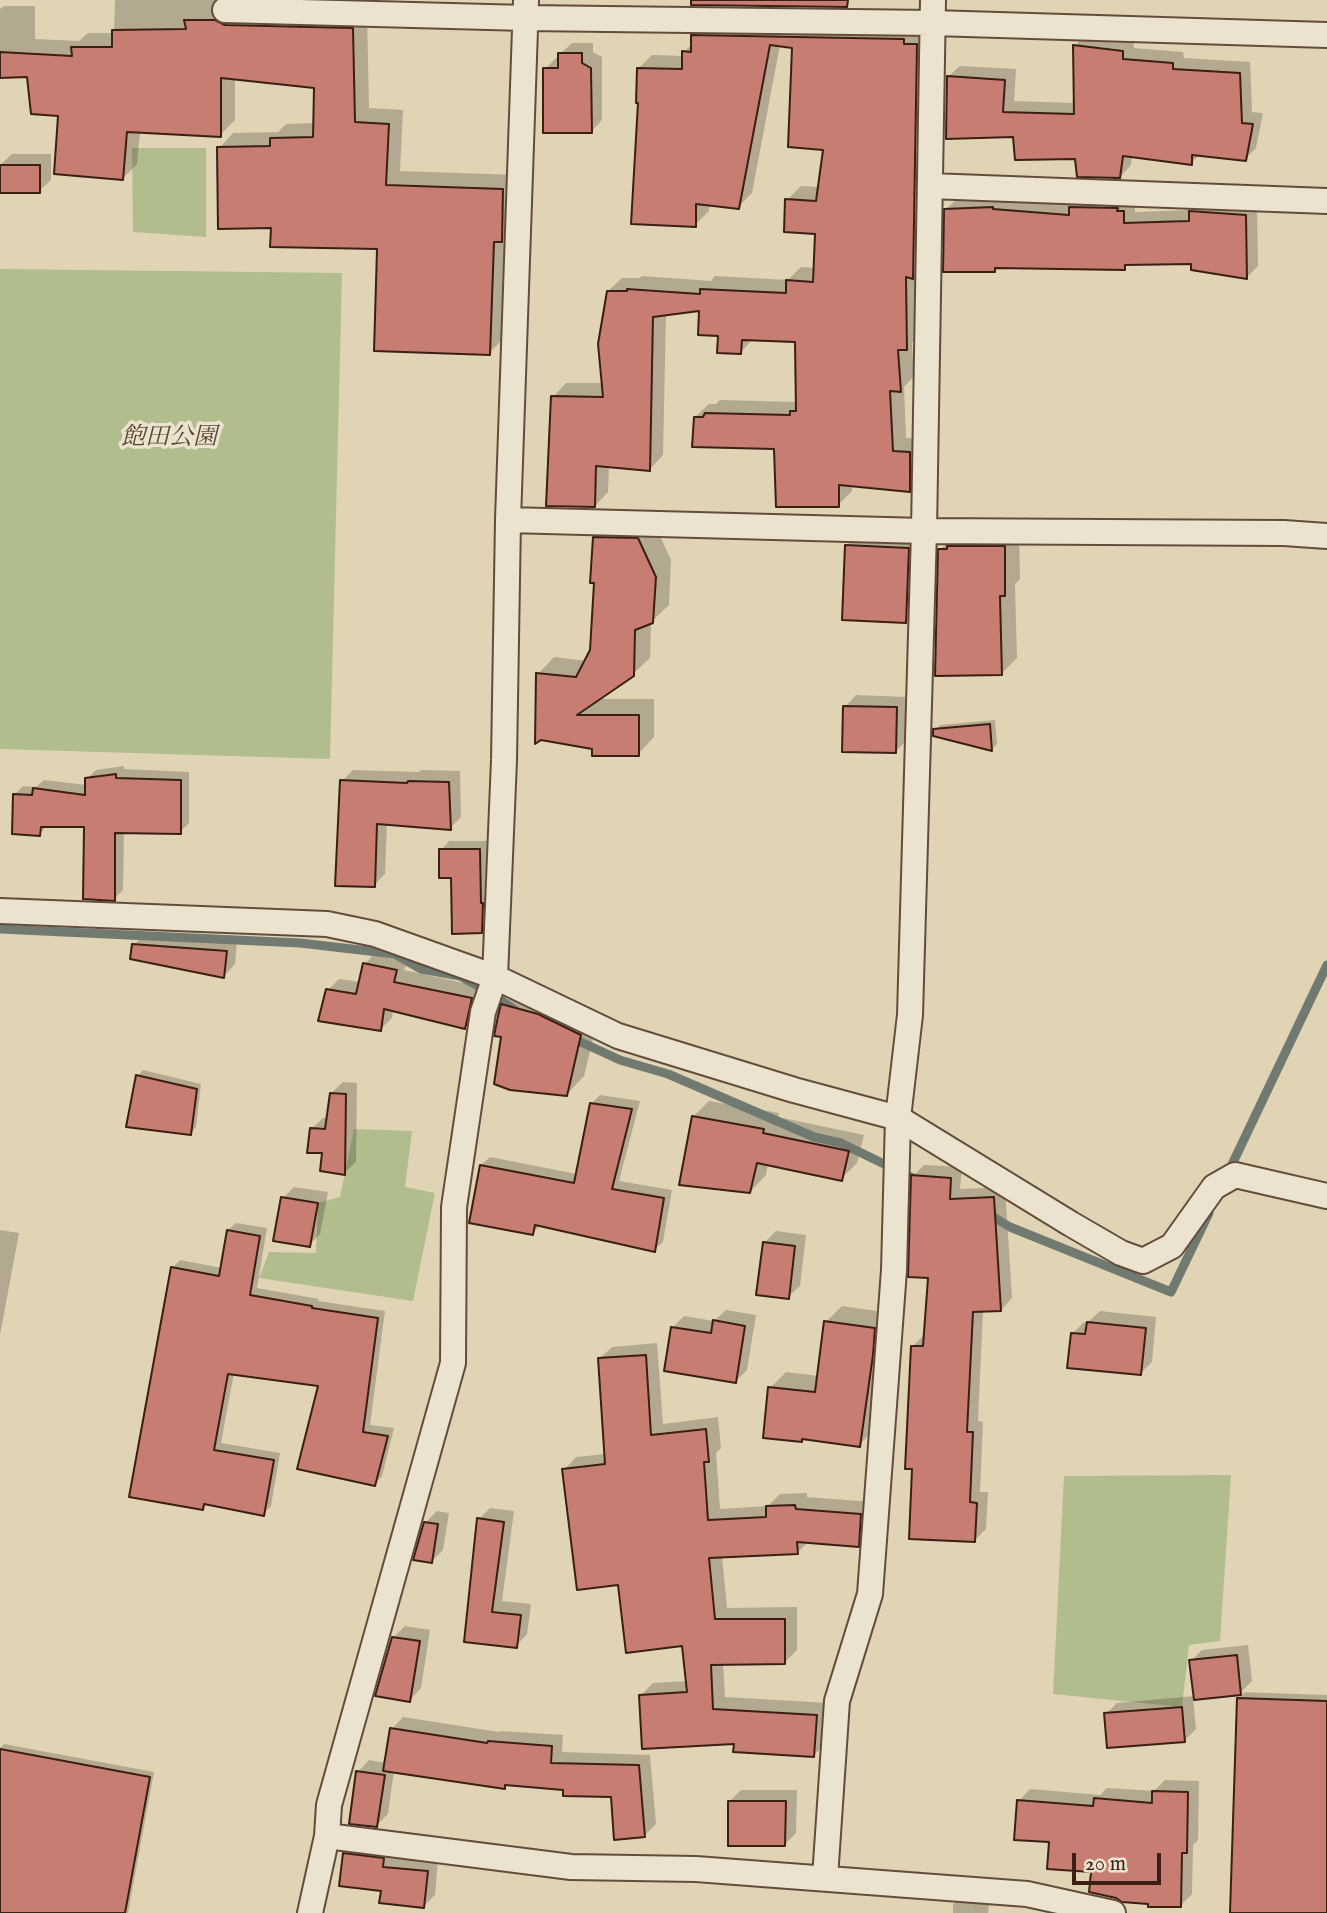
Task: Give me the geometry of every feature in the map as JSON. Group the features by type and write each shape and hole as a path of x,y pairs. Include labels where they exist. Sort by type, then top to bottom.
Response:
{"street":[{"path":"310,1913 327,1836 329,1805 453,1363 454,1207 483,1012 495,977 526,9"},
{"path":"225,10 933,12 1327,35"},
{"path":"825,1878 837,1701 870,1594 894,1270 898,1118 910,1015 924,531 933,12"},
{"path":"930,186 1327,201"},
{"path":"508,520 924,531 1284,533 1327,536"},
{"path":"0,911 327,924 375,934 495,977 618,1036 794,1090 898,1118 1071,1224 1121,1253 1143,1261 1172,1246 1214,1187 1235,1175 1327,1196"},
{"path":"327,1836 571,1867 696,1869 1027,1894 1113,1913"}],"green space":[{"path":"132,148 206,148 206,237 133,232"},
{"name":"飽田公園","path":"0,269 342,273 330,759 0,749"},
{"path":"354,1129 412,1131 405,1187 435,1193 413,1301 259,1278 269,1252 316,1253 318,1203 340,1197"},
{"path":"1231,1475 1220,1641 1189,1645 1182,1707 1053,1694 1064,1476"}],"building":[{"path":"691,0 848,0 847,7 691,5"},
{"path":"184,20 215,20 225,25 353,28 355,122 389,124 386,185 503,189 502,242 494,242 490,355 374,351 377,249 270,247 271,228 218,229 217,147 270,146 270,138 313,137 314,88 221,78 221,137 127,132 123,180 54,174 58,116 31,114 27,77 0,78 0,52 72,56 71,47 112,47 112,30 186,29"},
{"path":"691,35 904,39 904,44 917,44 913,279 906,277 907,350 898,350 901,392 890,391 893,451 910,452 910,492 839,485 839,507 776,507 774,449 692,447 694,417 703,417 705,413 790,415 790,411 796,411 795,342 742,340 741,354 717,353 718,336 698,335 699,311 653,317 650,471 596,466 595,507 546,506 551,396 603,397 598,344 607,291 627,289 700,294 700,289 786,293 786,280 813,282 815,234 784,232 785,199 816,201 823,150 788,147 792,48 770,45 739,209 696,204 696,227 631,224 638,103 637,68 682,69 682,51 691,52"},
{"path":"1073,45 1123,51 1123,59 1173,63 1173,69 1240,73 1242,123 1253,124 1246,161 1192,155 1192,165 1123,156 1120,178 1077,177 1075,159 1015,160 1013,137 946,139 947,76 1005,80 1003,112 1074,114"},
{"path":"558,53 582,53 582,63 591,68 592,133 543,133 543,68 558,68"},
{"path":"0,165 40,165 40,193 0,193"},
{"path":"993,207 1069,215 1069,207 1118,208 1117,211 1124,211 1124,223 1189,221 1189,211 1246,215 1247,279 1191,270 1191,264 1125,265 1125,270 995,268 995,272 943,272 944,209"},
{"path":"593,537 638,538 656,577 653,623 635,630 634,676 577,715 639,715 639,756 592,756 592,749 541,740 535,744 536,673 576,677 590,650 594,583 590,583"},
{"path":"845,545 909,548 906,623 842,620"},
{"path":"947,546 1005,546 1005,596 1000,596 1002,675 935,676 938,549 947,549"},
{"path":"843,706 897,707 896,753 842,752"},
{"path":"990,724 992,751 933,736 933,729"},
{"path":"116,774 116,778 181,780 181,834 115,833 115,901 83,899 84,827 41,827 40,836 12,834 13,794 32,795 33,788 85,795 85,778"},
{"path":"340,780 449,782 451,830 377,824 375,887 335,886"},
{"path":"439,849 480,849 482,933 452,934 451,878 439,878"},
{"path":"132,944 227,951 224,978 130,959"},
{"path":"363,963 397,970 394,982 472,998 465,1029 384,1009 381,1031 318,1021 326,989 356,994"},
{"path":"501,1004 538,1014 581,1035 567,1096 510,1090 494,1084 501,1037 494,1036"},
{"path":"136,1075 197,1089 191,1135 126,1127"},
{"path":"330,1093 346,1094 345,1175 320,1171 322,1153 307,1153 310,1128 325,1129"},
{"path":"590,1103 632,1109 612,1189 664,1198 655,1252 535,1225 533,1235 469,1223 480,1165 574,1183"},
{"path":"692,1116 764,1129 763,1133 849,1151 842,1181 757,1163 750,1193 679,1185"},
{"path":"911,1175 951,1178 950,1199 994,1197 1001,1311 973,1312 967,1432 973,1432 970,1502 977,1503 975,1542 909,1539 912,1469 905,1469 911,1346 923,1346 928,1278 908,1277"},
{"path":"281,1197 318,1203 310,1247 273,1241"},
{"path":"227,1230 260,1236 250,1295 378,1318 363,1432 388,1436 375,1486 297,1469 318,1386 228,1374 214,1450 274,1460 264,1516 204,1504 203,1510 129,1497 171,1267 219,1276"},
{"path":"763,1242 795,1246 789,1299 756,1295"},
{"path":"713,1320 745,1326 736,1383 664,1371 671,1327 711,1333"},
{"path":"824,1321 875,1328 860,1447 802,1439 802,1442 763,1438 768,1387 815,1392"},
{"path":"1087,1322 1146,1328 1141,1375 1067,1368 1071,1333 1085,1334"},
{"path":"646,1355 651,1435 706,1429 709,1462 704,1462 708,1520 766,1517 766,1506 795,1505 796,1509 861,1514 859,1547 797,1542 798,1554 709,1558 715,1619 785,1619 785,1664 711,1665 713,1709 817,1715 814,1757 733,1752 734,1744 642,1749 639,1695 687,1692 682,1646 626,1653 618,1585 577,1590 562,1469 605,1464 598,1358"},
{"path":"477,1518 504,1522 492,1612 521,1615 517,1648 464,1642"},
{"path":"424,1522 438,1524 432,1563 413,1560"},
{"path":"392,1637 420,1641 410,1702 375,1696"},
{"path":"1237,1655 1241,1695 1194,1700 1189,1660"},
{"path":"1237,1698 1327,1701 1327,1913 1230,1913"},
{"path":"1182,1707 1185,1742 1107,1748 1104,1713"},
{"path":"390,1728 487,1743 552,1746 551,1763 639,1765 645,1837 614,1840 611,1797 563,1796 563,1790 505,1785 505,1789 383,1771"},
{"path":"0,1749 150,1777 125,1913 0,1913"},
{"path":"356,1771 385,1775 377,1827 349,1824"},
{"path":"1152,1791 1188,1792 1187,1853 1182,1853 1181,1907 1148,1907 1148,1904 1122,1902 1089,1892 1091,1872 1047,1869 1049,1842 1014,1840 1017,1800 1093,1806 1094,1798 1152,1803"},
{"path":"728,1801 786,1801 785,1846 728,1846"},
{"path":"343,1853 384,1858 383,1867 428,1871 424,1908 379,1903 381,1891 339,1886"}],"waterway":[{"path":"0,929 300,943 395,954 421,969 460,976 493,994 516,1011"},
{"path":"1227,1175 1327,965"},
{"path":"570,1037 620,1060 668,1074 814,1137 841,1143 921,1182"},
{"path":"985,1212 1010,1227 1171,1292 1209,1213"}]}
